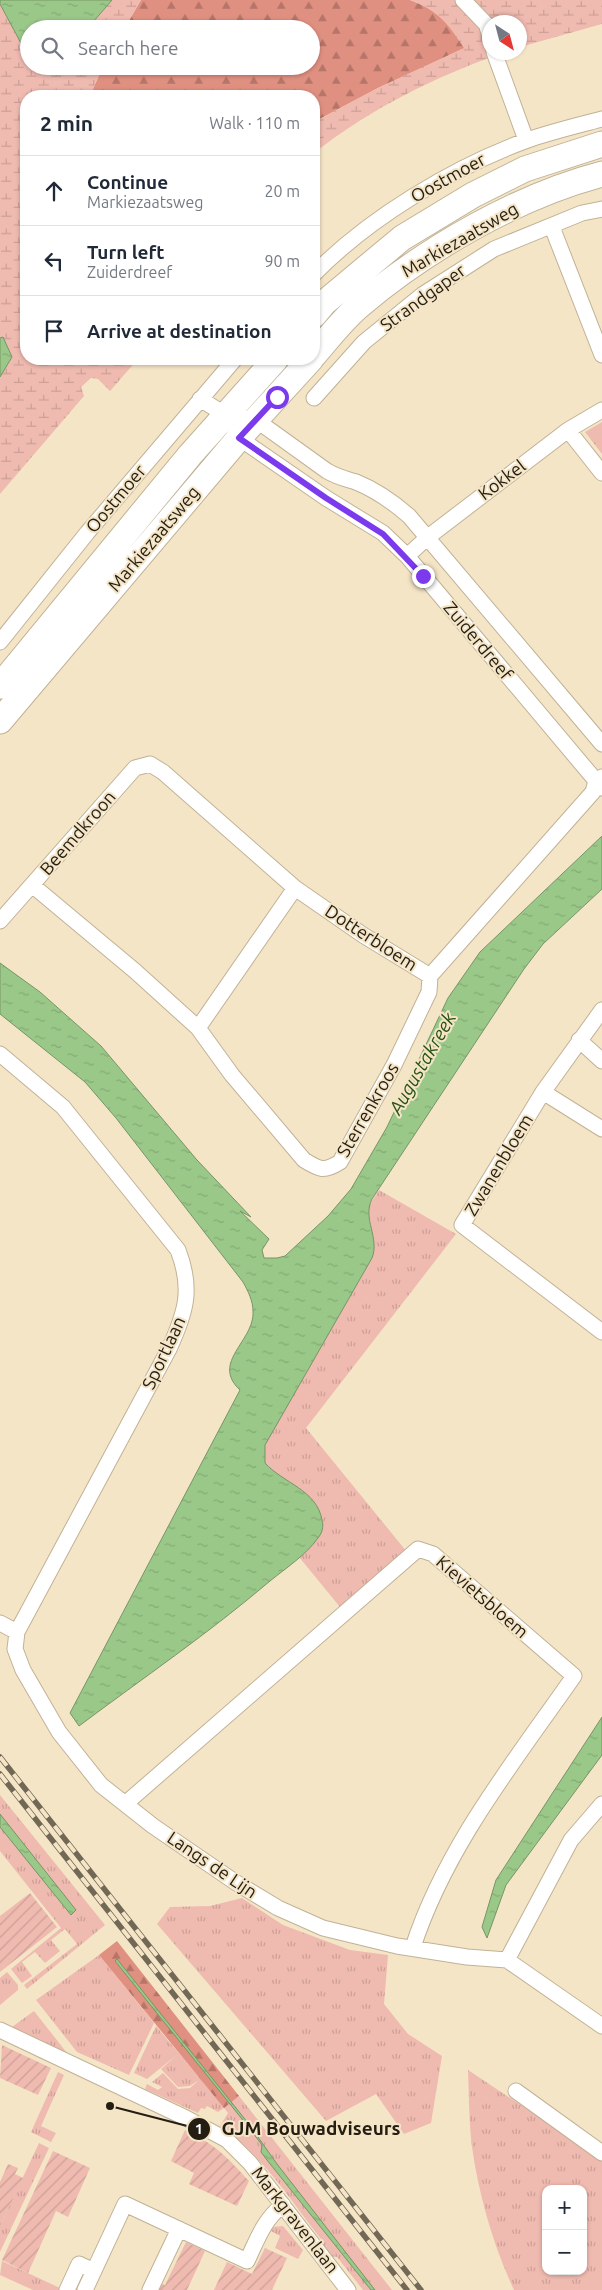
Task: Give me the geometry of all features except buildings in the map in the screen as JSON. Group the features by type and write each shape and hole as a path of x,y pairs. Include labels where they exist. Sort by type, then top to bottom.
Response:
{"main road":[{"name":"Markiezaatsweg","path":"320,308 402,238 473,195 525,169 602,144"},
{"name":"Markiezaatsweg","path":"320,348 359,306 417,262 501,213 575,181 602,174"},
{"name":"Markiezaatsweg","path":"0,686 190,455 271,365"},
{"name":"Markiezaatsweg","path":"0,721 239,438 306,365"}],"street":[{"path":"462,0 482,20"},
{"path":"497,60 526,140"},
{"name":"Oostmoer","path":"320,268 390,212 481,159 526,140 602,119"},
{"name":"Strandgaper","path":"314,398 364,342 422,295 494,249 552,227 582,213 602,209"},
{"path":"552,227 602,355"},
{"name":"Oostmoer","path":"0,642 87,533 229,365"},
{"name":"Zuiderdreef","path":"200,399 226,415 256,420 327,472 338,478 357,483 392,501 410,516 602,744"},
{"name":"Kokkel","path":"407,556 428,537 568,430 602,410"},
{"name":"Zuiderdreef","path":"226,415 239,438 326,498 383,534 407,556 600,782"},
{"path":"568,430 602,473"},
{"name":"Beemdkroon","path":"0,921 135,768 150,764 163,772"},
{"name":"Dotterbloem","path":"163,772 295,888 363,935 430,976 600,782"},
{"name":"Sterrenkroos","path":"32,885 135,971 198,1028 232,1074 304,1160 318,1169 330,1168 340,1162 394,1066 429,992 430,976"},
{"path":"198,1028 295,888"},
{"name":"Zwanenbloem","path":"602,1010 543,1092 462,1226 602,1332"},
{"path":"579,1040 602,1061"},
{"name":"Sportlaan","path":"0,1054 64,1107 92,1141 178,1250 187,1284 183,1318 169,1349 17,1632"},
{"path":"543,1092 602,1129"},
{"name":"Kievietsbloem","path":"125,1804 418,1549 425,1550 433,1554 574,1676 470,1828 441,1877 425,1911 412,1947"},
{"path":"0,1624 17,1632"},
{"name":"Langs de Lijn","path":"17,1632 15,1649 23,1670 59,1732 101,1785 153,1826 235,1882 278,1908 323,1928 397,1946 453,1955 507,1960 602,2026"},
{"path":"507,1960 571,1840 602,1804"},
{"name":"Markgravenlaan","path":"0,2030 217,2133 244,2155 348,2290"},
{"path":"516,2091 602,2153"},
{"path":"85,2290 125,2204 247,2261 264,2225 273,2213 284,2205"},
{"path":"150,2290 179,2229"},
{"path":"67,2290 79,2264 94,2270"}],"green space":[{"path":"112,0 141,0 129,20 95,20"},
{"path":"141,0 410,0 428,8 442,19 465,48 378,88 320,119 320,90 93,90 99,75 320,75 320,20 129,20"},
{"path":"410,0 602,0 602,24 527,45 527,15 482,15 482,60 484,60 404,95 358,122 320,148 320,119 378,88 464,48 442,19 428,8"},
{"path":"0,4 20,41 20,75 99,75 93,90 20,90 20,365 133,365 110,391 98,379 91,378 81,387 84,396 0,494 0,377 12,357 3,337 0,338"},
{"path":"602,422 602,454 585,432"},
{"path":"379,1190 456,1234 306,1428 407,1552 340,1607 299,1557 308,1549 322,1520 318,1511 303,1491 274,1474 268,1468 264,1462 263,1451 276,1422 372,1258 371,1226 368,1207"},
{"path":"0,1795 105,1925 27,1989 24,1985 77,1944 65,1929 51,1940 60,1951 45,1963 35,1952 22,1962 32,1976 22,1983 11,1969 61,1928 0,1851"},
{"path":"30,1893 57,1927 0,1972 0,1916"},
{"path":"242,1898 283,1925 350,1950 388,1955 384,2004 408,2034 442,2056 431,2123 404,2134 376,2094 326,2121 157,1924 170,1907 210,1906"},
{"path":"117,1941 239,2096 224,2108 99,1955"},
{"path":"99,1955 154,2023 129,2075 77,2052 36,2000"},
{"path":"7,1972 18,1985 18,1990 0,2005 0,1978"},
{"path":"34,2011 67,2053 12,2027"},
{"path":"156,2026 224,2107 239,2096 392,2290 363,2290 337,2257 326,2256 323,2253 324,2243 276,2180 250,2151 220,2126 228,2113 224,2108 218,2112 207,2106 205,2109 201,2108 198,2113 145,2089 147,2084 158,2090 162,2087 152,2082 163,2073 178,2089 190,2088 199,2080 190,2086 178,2087 161,2069 178,2054 147,2079 134,2073"},
{"path":"2,2045 51,2068 38,2095 0,2078"},
{"path":"468,2070 602,2159 602,2290 514,2290 493,2238 488,2220 475,2165 470,2118"},
{"path":"58,2072 64,2075 41,2126 56,2133 51,2142 31,2132"},
{"path":"185,2130 205,2140 249,2181 237,2206 189,2184 194,2173 171,2161"},
{"path":"39,2143 49,2148 0,2252 0,2226"},
{"path":"53,2151 90,2168 68,2217 56,2211 28,2273 2,2260"},
{"path":"8,2164 18,2168 15,2174 23,2178 0,2226 0,2182"},
{"path":"283,2226 303,2250 298,2259 275,2248 280,2236 270,2229"},
{"path":"186,2242 205,2251 187,2290 156,2290 160,2283 165,2285"},
{"path":"265,2248 287,2258 272,2290 214,2290 227,2262 252,2274"},
{"path":"2,2261 60,2288 60,2290 33,2290 0,2275"}],"water":[{"path":"0,0 112,0 95,20 20,20 20,41 0,4"},
{"path":"3,337 12,357 0,377 0,338"},
{"name":"Augustakreek","path":"602,836 602,889 543,944 524,969 372,1199 369,1213 374,1243 372,1258 265,1445 265,1463 314,1501 322,1520 321,1534 302,1556 247,1600 79,1726 70,1713 240,1390 232,1380 231,1361 248,1332 252,1322 253,1307 243,1282 116,1118 85,1082 0,1014 0,963 40,992 101,1046 197,1160 251,1217 240,1211 269,1239 262,1250 264,1258 277,1258 285,1256 328,1216 351,1189 387,1127 448,998 480,952"},
{"path":"602,1717 602,1755 506,1885 487,1938 482,1927 496,1880"},
{"path":"0,1814 76,1910 71,1915 0,1827"},
{"path":"117,1959 248,2123 277,2164 375,2290 371,2290 267,2160 261,2152 262,2145 115,1961"}],"railway":[{"path":"0,1757 421,2290"},
{"path":"0,1774 407,2290"}],"place":[{"name":"GJM Bouwadviseurs","path":"110,2106"}],"route":[{"path":"277,397 239,438 326,498 383,534 407,556 423,576"}]}
